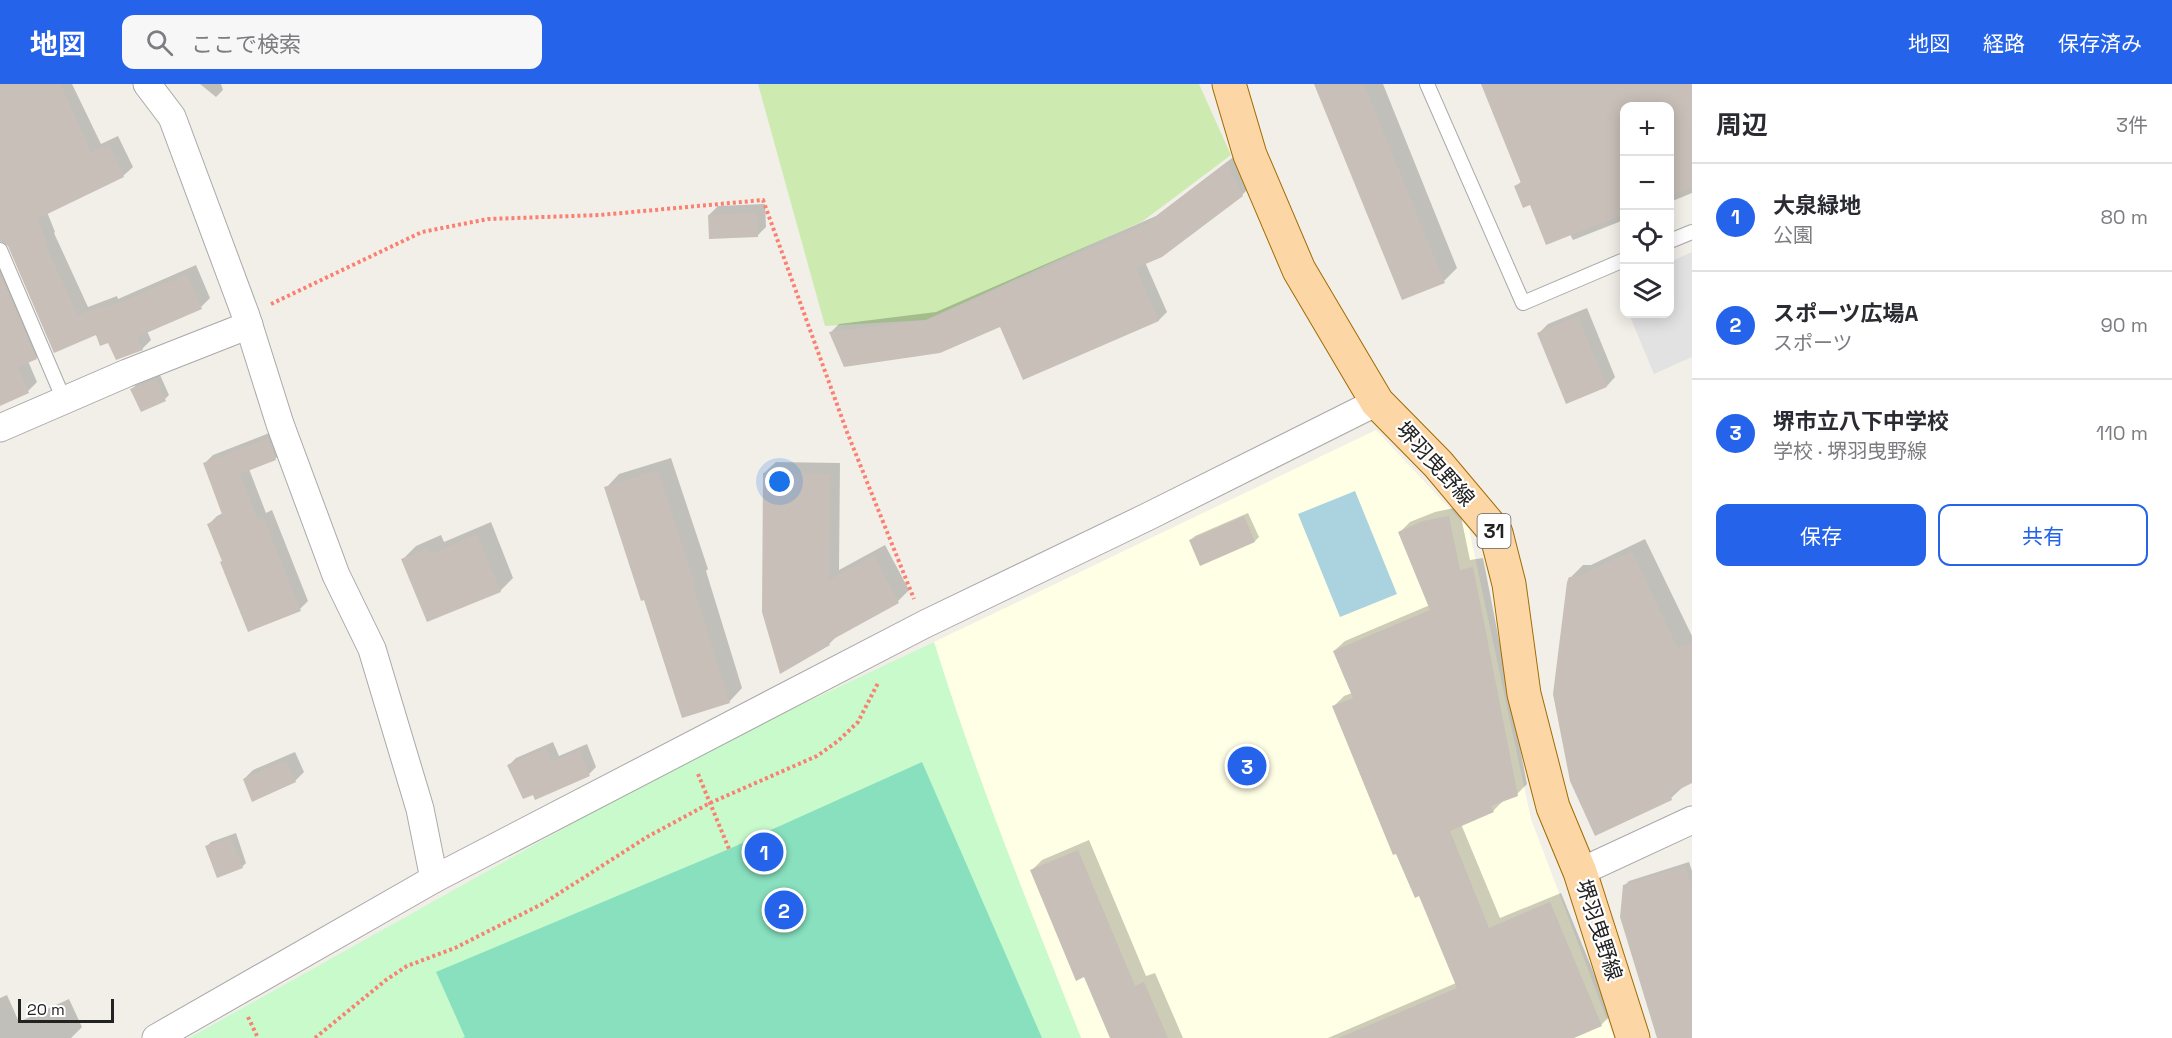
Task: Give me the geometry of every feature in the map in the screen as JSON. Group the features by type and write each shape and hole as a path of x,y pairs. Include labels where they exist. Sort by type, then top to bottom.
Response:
{"main road":[{"name":"堺羽曳野線","path":"1229,84 1250,155 1299,270 1377,402 1438,464 1496,533 1509,584 1524,694 1553,807 1580,872 1633,1038"}],"street":[{"path":"147,84 172,117 247,320 280,424 336,575 372,649 420,809 434,879"},
{"path":"0,428 247,320"},
{"path":"156,1038 434,879 925,624 1147,517 1377,402"},
{"path":"1580,872 1692,820"}],"lane":[{"path":"1427,84 1523,303 1620,262"},
{"path":"1674,240 1692,232"},
{"path":"0,250 64,400"}],"path":[{"path":"247,320 422,232 488,219 600,215 763,200 847,432 925,624"},
{"path":"315,1038 386,980 407,966 455,948 544,903 647,837 710,802 817,756 838,741 858,722 876,688 894,640"},
{"path":"687,748 729,849"}],"shaded area":[{"path":"1692,252 1692,357 1654,374 1631,318 1674,318 1674,260"},
{"path":"1376,430 1469,529 1531,819 1614,1038 1081,1038 994,818 934,642"}],"green space":[{"path":"758,84 1199,84 1231,155 1143,221 926,320 825,326"},
{"path":"934,642 985,792 1081,1038 189,1038 695,755"},
{"path":"922,762 1042,1038 462,1038 465,1037 436,972 729,849"}],"water":[{"path":"1355,491 1397,594 1340,617 1298,514"}],"building":[{"path":"0,84 61,84 91,152 109,144 124,177 37,219 47,242 45,243 78,315 108,304 109,307 187,274 202,309 137,337 143,350 116,360 108,343 100,346 96,335 54,353 8,246 0,241"},
{"path":"1314,84 1364,84 1445,283 1402,300"},
{"path":"1481,84 1692,84 1692,187 1674,194 1674,102 1620,102 1620,216 1546,245 1530,205 1523,208 1514,186 1521,183"},
{"path":"1227,162 1243,196 1162,257 1136,268 1159,321 1023,380 1000,327 940,353 844,367 829,332 926,320 1146,224"},
{"path":"757,213 758,237 709,239 708,215"},
{"path":"0,273 37,359 18,367 29,393 0,406"},
{"path":"1578,316 1607,387 1566,404 1537,333"},
{"path":"156,379 166,401 141,412 130,389"},
{"path":"268,438 276,460 240,474 258,520 264,518 301,611 248,632 207,524 223,517 203,463"},
{"path":"658,470 730,703 682,718 604,487"},
{"path":"763,473 830,474 829,580 874,555 899,603 828,642 830,645 780,674 762,612"},
{"path":"1244,516 1255,542 1200,566 1189,540"},
{"path":"1449,516 1460,570 1473,567 1518,796 1491,806 1494,812 1450,831 1489,928 1550,902 1602,1026 1574,1038 1339,1038 1457,988 1419,896 1415,898 1396,854 1393,855 1332,706 1353,698 1333,651 1430,610 1398,532 1423,521"},
{"path":"477,534 501,592 427,622 401,559 428,548 430,554"},
{"path":"1632,551 1678,648 1692,642 1692,783 1670,794 1672,800 1595,836 1570,781 1553,694 1567,582 1569,577 1577,577"},
{"path":"546,748 552,762 580,750 590,776 535,800 533,795 523,799 507,765"},
{"path":"286,760 296,782 252,802 243,779"},
{"path":"231,837 243,868 217,878 205,846"},
{"path":"1078,850 1135,986 1144,982 1168,1038 1110,1038 1084,977 1076,981 1030,870"},
{"path":"1685,866 1692,887 1692,1038 1657,1038 1620,917 1623,885"}],"place":[{"name":"堺市立八下中学校","path":"1247,766"},
{"name":"大泉緑地","path":"764,852"},
{"name":"スポーツ広場A","path":"784,910"}]}
